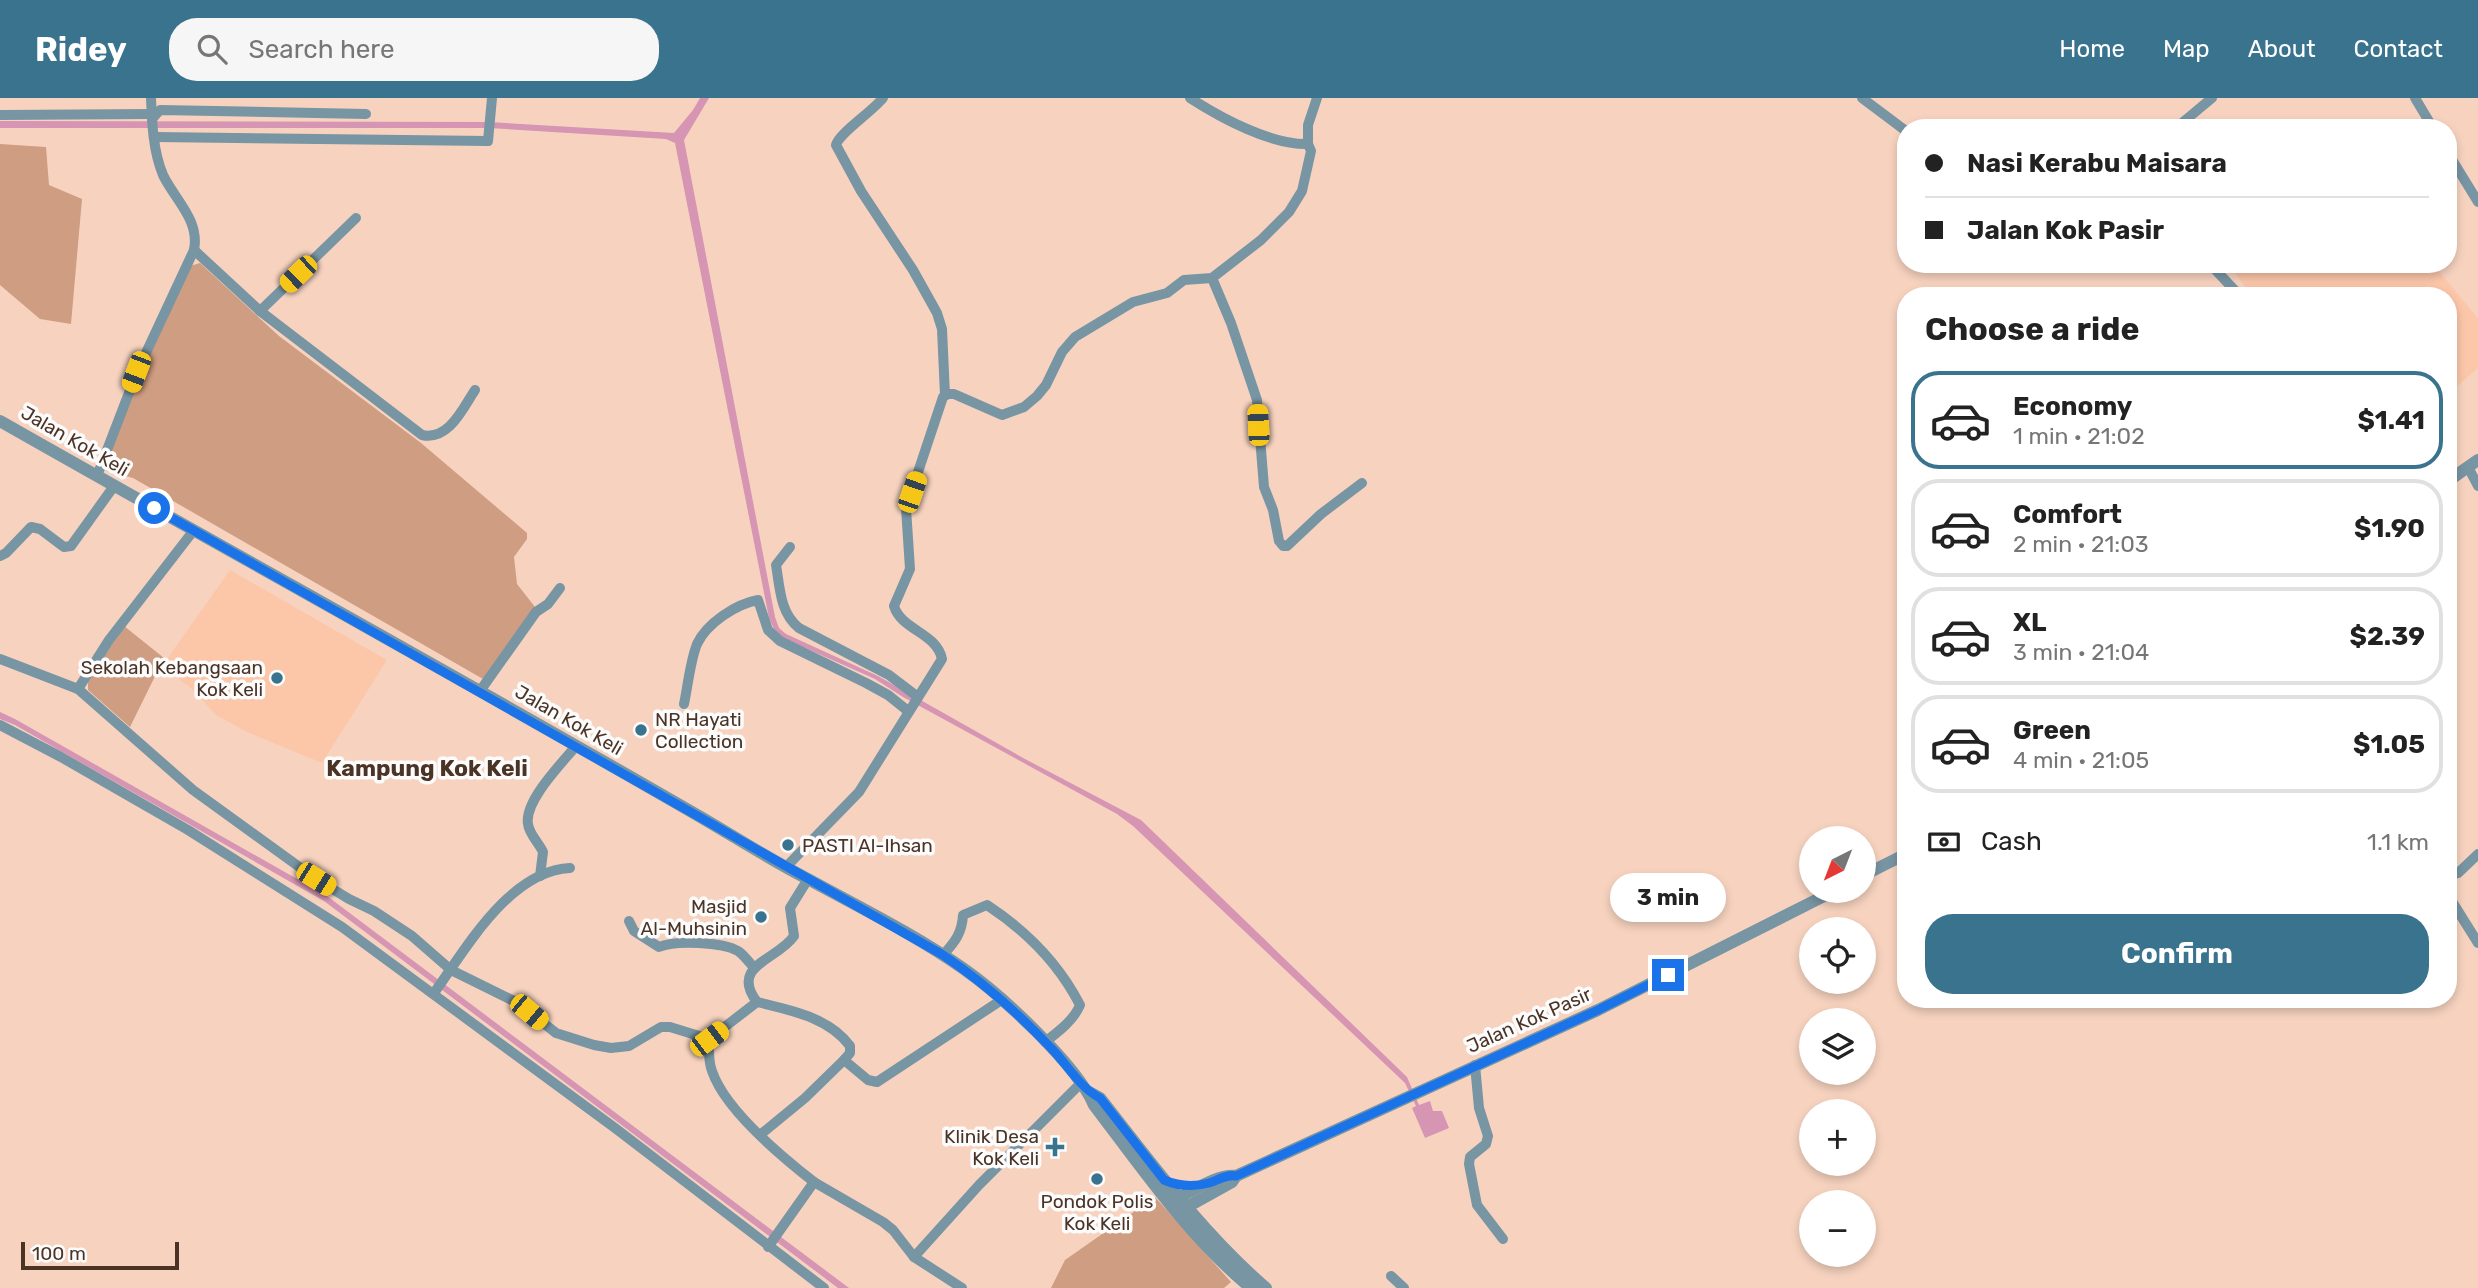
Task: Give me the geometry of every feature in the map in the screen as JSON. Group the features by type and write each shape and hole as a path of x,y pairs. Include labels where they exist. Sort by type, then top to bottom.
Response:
{"street":[{"path":"97,476 136,372 194,250 196,233 164,176 152,125 152,98"},
{"path":"0,115 488,141 492,98"},
{"path":"786,867 852,800 942,659 941,653 930,641 900,618 894,606 910,569 906,508 945,395 942,329 937,313 913,270 837,150 837,139 861,121 883,98"},
{"path":"1190,98 1207,109 1275,140 1308,144"},
{"path":"945,395 954,394 996,414 1011,413 1024,407 1046,385 1065,347 1075,337 1133,302 1167,293 1184,280 1212,278 1261,240 1289,212 1302,191 1311,151 1308,144 1308,125 1317,98"},
{"path":"1862,98 1897,124"},
{"path":"2187,119 2212,98"},
{"path":"2415,98 2428,119"},
{"path":"152,125 160,110 366,114"},
{"path":"2457,168 2478,202"},
{"path":"260,312 356,218"},
{"path":"194,250 260,312 422,435 432,436 451,426 475,390"},
{"path":"2218,273 2232,287"},
{"path":"1212,278 1231,323 1257,400 1264,487 1273,510 1279,541 1283,546 1287,546 1321,514 1362,483"},
{"name":"Jalan Kok Keli","path":"0,422 943,955 1003,999 1045,1042 1085,1088 1094,1105 1145,1174 1230,1271 1251,1288"},
{"path":"2457,475 2473,463 2478,486"},
{"path":"0,556 31,527 40,529 64,547 71,546 114,486"},
{"path":"78,689 109,640 194,530"},
{"path":"790,547 776,565 784,610 790,621 889,675 918,697"},
{"path":"480,691 536,611 548,604 560,588"},
{"path":"684,704 697,645 705,632 736,607 758,600 768,630 780,641 888,695 908,711"},
{"path":"0,659 78,689 193,790 316,879 412,936 448,974 518,1003 556,1033 611,1048 629,1046 656,1029 670,1027 709,1039"},
{"path":"0,725 61,757 269,879 342,927 435,992 824,1288"},
{"path":"540,876 544,852 530,830 528,811 576,746"},
{"path":"2457,873 2478,854"},
{"path":"1876,870 1897,859"},
{"path":"435,992 495,911 525,884 540,876 570,869"},
{"path":"760,1135 806,1098 849,1053 849,1046 834,1031 802,1014 757,1002 747,983 754,968 788,944 794,936 790,908 808,879"},
{"name":"Jalan Kok Pasir","path":"1182,1202 1212,1187 1228,1175 1236,1176 1598,1010 1810,903"},
{"path":"943,955 962,928 963,915 987,905 1007,918 1041,951 1080,1005 1061,1029 1045,1042"},
{"path":"2457,909 2478,943"},
{"path":"629,921 634,931 659,947 675,943 725,947 739,952 754,968"},
{"path":"844,1060 868,1080 877,1082 1003,999"},
{"path":"709,1039 757,1002"},
{"path":"709,1039 709,1060 718,1083 760,1135 814,1182 883,1222 893,1230 914,1257 962,1288"},
{"path":"1475,1065 1479,1108 1489,1136 1486,1144 1470,1157 1469,1164 1477,1205 1503,1239"},
{"path":"914,1257 978,1185 1085,1088"},
{"name":"Jalan Kok Keli","path":"1085,1088 1100,1098 1205,1228 1234,1260 1266,1288"},
{"path":"1145,1174 1156,1179 1182,1202 1204,1242"},
{"path":"1164,1180 1212,1187 1202,1208 1205,1228"},
{"path":"769,1244 814,1182"},
{"path":"1391,1276 1404,1288"}],"shaded area":[{"path":"700,98 709,98 684,140 779,628 786,634 878,676 1025,759 1141,820 1407,1077 1419,1105 1430,1101 1433,1111 1442,1111 1449,1128 1425,1138 1412,1108 1416,1106 1405,1083 1133,826 1117,814 875,679 783,638 774,629 769,618 675,143 666,139 489,128 0,128 0,121 489,122 674,133"},
{"path":"0,144 46,147 49,185 82,199 71,324 40,319 0,285"},
{"path":"200,263 279,336 421,443 527,533 527,539 514,557 517,584 535,607 483,679 133,478 103,470 137,380 190,266"},
{"path":"2235,273 2440,273 2452,287 2245,287"},
{"path":"2457,293 2478,318 2478,368 2457,386"},
{"name":"Sekolah Kebangsaan Kok Keli","path":"230,570 387,660 322,763 247,732 216,715 192,689 162,666"},
{"path":"124,626 164,658 130,727 88,690 88,681"},
{"path":"0,712 327,896 849,1288 838,1288 324,901 15,725 0,719"},
{"path":"1155,1197 1231,1282 1224,1288 1051,1288 1065,1260"}],"place":[{"name":"Sekolah Kebangsaan Kok Keli","path":"277,678"},
{"name":"NR Hayati Collection","path":"641,730"},
{"name":"PASTI Al-Ihsan","path":"788,845"},
{"name":"Masjid Al-Muhsinin","path":"761,917"},
{"name":"Klinik Desa Kok Keli","path":"1055,1147"},
{"name":"Pondok Polis Kok Keli","path":"1097,1179"}],"district":[{"name":"Kampung Kok Keli","path":"427,768"}],"route":[{"path":"154,508 943,955 1003,999 1052,1049 1088,1092 1100,1098 1164,1180 1177,1185 1190,1186 1228,1175 1236,1176 1598,1010 1668,975"}]}
